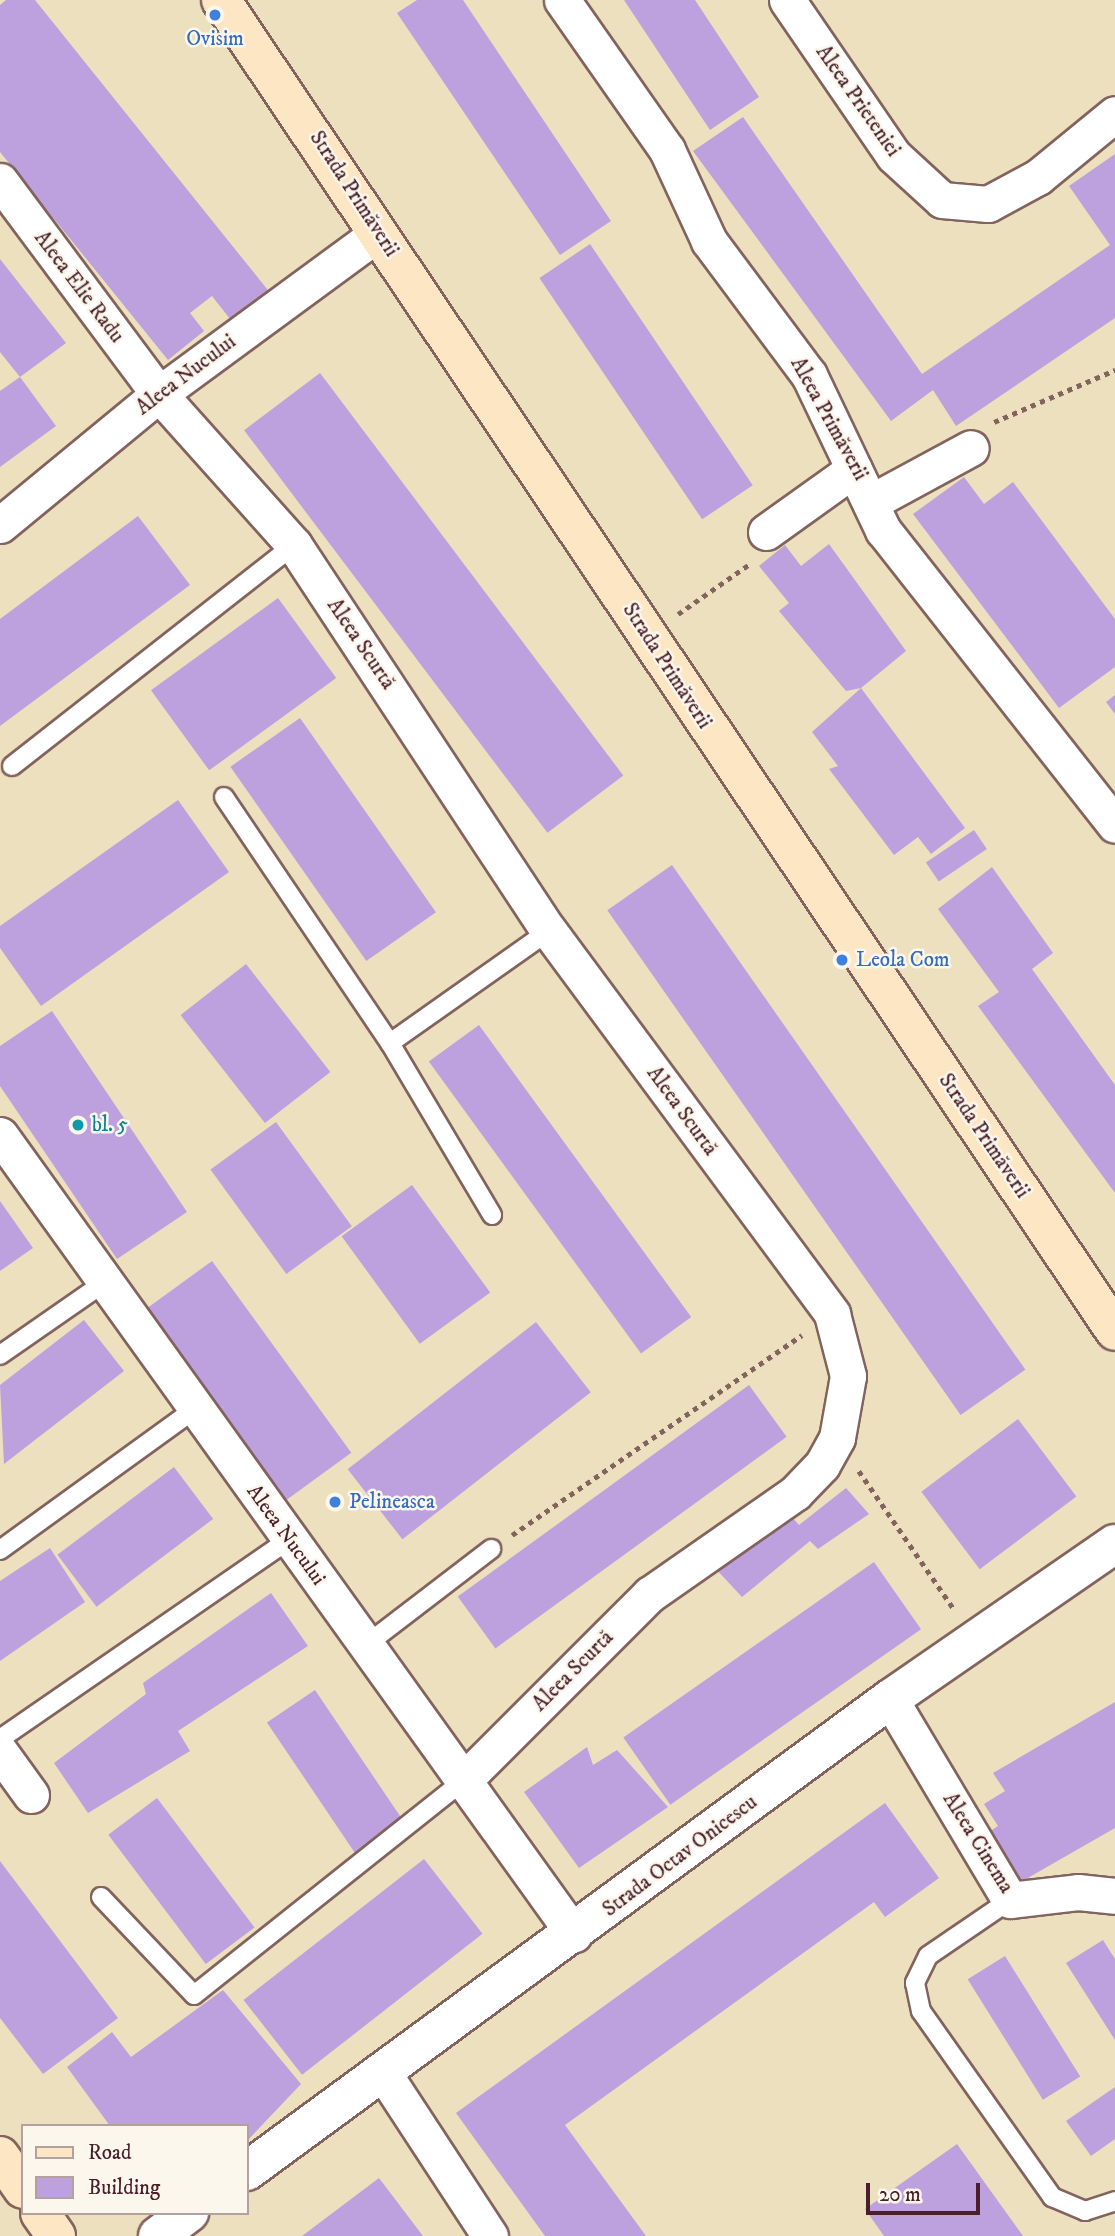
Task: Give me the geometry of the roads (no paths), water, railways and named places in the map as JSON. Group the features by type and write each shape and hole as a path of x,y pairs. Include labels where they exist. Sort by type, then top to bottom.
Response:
{"main road":[{"name":"Strada Primăverii","path":"221,0 1115,1331"},
{"path":"0,2156 21,2186"},
{"path":"41,2215 56,2236"}],"street":[{"name":"Aleea Primăverii","path":"562,0 667,150 709,241 809,375 873,501 883,530 1115,825"},
{"name":"Aleea Prieteniei","path":"787,0 894,156 942,200 988,204 1038,177 1115,114"},
{"name":"Aleea Elie Radu","path":"0,180 159,394"},
{"name":"Aleea Nucului","path":"0,525 159,394 378,233"},
{"name":"Aleea Scurtă","path":"159,394 294,545 548,931 832,1314 848,1376 837,1438 795,1493 650,1594 464,1780"},
{"path":"873,501 971,448"},
{"path":"766,532 855,469"},
{"name":"Aleea Nucului","path":"0,1135 108,1280 288,1540 574,1934"},
{"name":"Strada Octav Onicescu","path":"248,2170 574,1934 890,1699 1115,1544"},
{"name":"Aleea Cinema","path":"890,1699 1010,1900 1078,1892 1115,1896"},
{"path":"0,1752 31,1795"},
{"path":"382,2071 490,2236"},
{"path":"158,2236 186,2215"}],"lane":[{"path":"12,766 294,545"},
{"path":"224,797 390,1043 492,1215"},
{"path":"390,1043 548,931"},
{"path":"0,1355 108,1280"},
{"path":"0,1550 196,1408"},
{"path":"0,1740 288,1540"},
{"path":"366,1644 491,1549"},
{"path":"101,1897 194,1995 464,1780"},
{"path":"1010,1900 928,1955 915,1983 921,2011 1052,2197 1086,2211 1115,2201"}],"place":[{"name":"Ovisim","path":"215,15"},
{"name":"Leola Com","path":"842,960"},
{"name":"bl. 5","path":"78,1125"},
{"name":"Pelineasca","path":"335,1502"}]}
